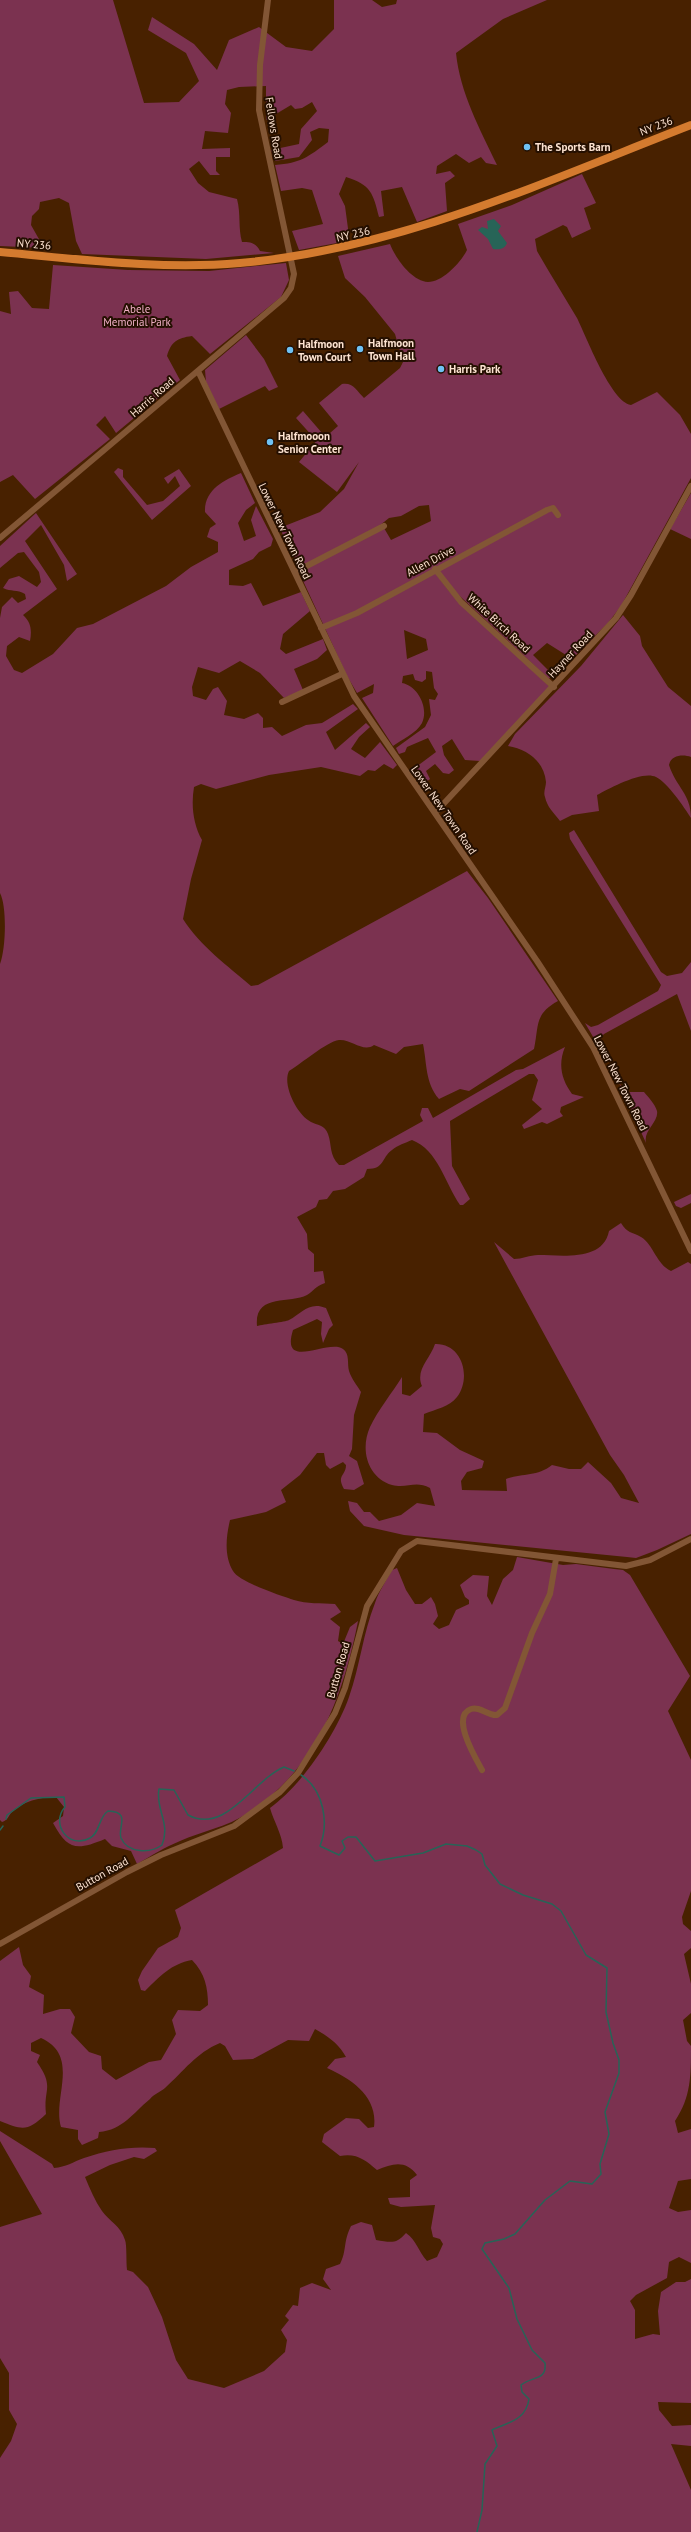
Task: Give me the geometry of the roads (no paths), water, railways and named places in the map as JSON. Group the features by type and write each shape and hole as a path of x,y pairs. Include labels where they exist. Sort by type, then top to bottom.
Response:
{"main road":[{"name":"NY 236","path":"0,252 184,266 291,258 408,232 460,214 691,125"}],"street":[{"name":"Fellows Road","path":"268,0 260,65 259,110 291,258"},
{"name":"Harris Road","path":"0,538 284,298 293,282 294,274 291,258"},
{"name":"Lower New Town Road","path":"198,371 295,572 342,674 354,696 537,960 593,1047 691,1251"},
{"name":"Hayner Road","path":"435,813 554,687 616,618 631,595 691,486"},
{"name":"Allen Drive","path":"321,628 357,613 435,569 547,510 553,508 558,515"},
{"path":"295,572 384,526"},
{"name":"White Birch Road","path":"435,569 462,602 554,687"},
{"path":"282,702 342,674"},
{"name":"Button Road","path":"0,1944 127,1872 161,1855 234,1826 280,1792 298,1773 335,1713 345,1688 367,1606 401,1551 408,1545 417,1541 610,1566 634,1565 650,1560 691,1539"},
{"path":"482,1770 468,1744 462,1719 465,1712 470,1709 479,1709 497,1715 505,1708 532,1633 550,1594 556,1559"}],"water":[{"path":"494,219 501,226 498,231 507,243 505,247 500,249 493,249 488,239 478,230 482,227 488,229 487,221"}],"waterway":[{"path":"6,1819 7,1815 31,1798 64,1797 65,1807 61,1814 60,1821 64,1833 69,1838 75,1841 82,1841 90,1838 96,1833 102,1817 108,1811 115,1812 120,1814 122,1817 120,1834 124,1843 134,1849 146,1851 162,1845 164,1837 165,1830 159,1803 159,1789 174,1790 188,1815 202,1819 215,1818 227,1812 261,1783 284,1767 294,1771"},
{"path":"301,1775 309,1781 315,1789 322,1808 324,1827 320,1846 339,1855 345,1848 342,1841 348,1837 356,1837 375,1861 423,1853 446,1844 467,1846 482,1854 485,1865 500,1884 523,1895 552,1904 561,1911 586,1955 607,1968 606,2012 613,2043 619,2060 619,2073 605,2112 609,2134 600,2164 601,2174 592,2184 570,2181 545,2200 515,2234 504,2239 485,2243 482,2249 509,2288 517,2319 532,2350 545,2363 545,2369 544,2373 521,2385 522,2392 529,2399 524,2412 516,2419 492,2430 497,2446 485,2464 482,2510 477,2532"},
{"path":"0,1830 3,1826"}],"place":[{"name":"The Sports Barn","path":"527,147"},
{"name":"Halfmoon Town Hall","path":"360,349"},
{"name":"Halfmoon Town Court","path":"290,350"},
{"name":"Harris Park","path":"441,369"},
{"name":"Halfmooon Senior Center","path":"270,442"}],"park label":[{"name":"Abele Memorial Park","path":"137,315"}]}
